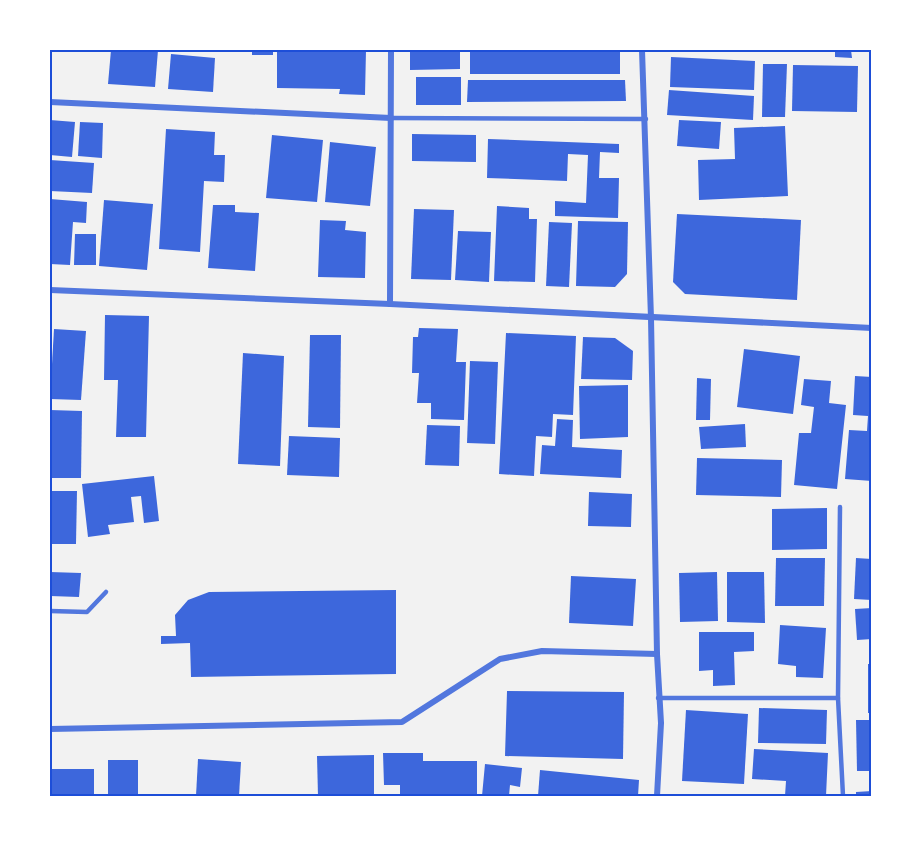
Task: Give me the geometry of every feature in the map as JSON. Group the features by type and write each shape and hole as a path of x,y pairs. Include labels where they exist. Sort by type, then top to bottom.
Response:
{"street":[{"path":"390,304 391,50"},
{"path":"642,50 651,318 658,698 661,723 657,796"},
{"path":"50,102 391,118"},
{"path":"50,290 872,328"},
{"path":"50,729 402,722 500,659 542,651 657,654"}],"lane":[{"path":"391,118 646,119"},
{"path":"840,507 838,698 843,796"},
{"path":"50,611 87,612 106,592"},
{"path":"658,698 838,698"}],"building":[{"path":"111,50 158,50 155,87 108,84"},
{"path":"252,50 273,50 273,55 252,55"},
{"path":"277,50 366,50 365,95 339,94 340,89 277,88"},
{"path":"410,50 460,50 460,69 410,70"},
{"path":"470,50 620,50 620,74 470,74"},
{"path":"835,50 851,50 852,58 835,57"},
{"path":"171,54 215,58 213,92 168,89"},
{"path":"671,57 755,61 754,90 670,87"},
{"path":"763,64 787,64 785,117 762,117"},
{"path":"793,65 858,66 857,112 792,111"},
{"path":"416,77 461,77 461,105 416,105"},
{"path":"468,80 625,80 626,101 467,102"},
{"path":"669,90 754,96 753,120 667,115"},
{"path":"50,120 75,122 72,157 50,155"},
{"path":"679,120 721,122 719,149 677,146"},
{"path":"80,122 103,123 102,158 78,156"},
{"path":"785,126 788,196 699,200 698,160 735,159 734,128"},
{"path":"166,129 215,132 214,155 225,155 224,182 204,181 200,252 159,249"},
{"path":"412,134 476,135 476,162 412,161"},
{"path":"272,135 323,140 317,202 266,198"},
{"path":"488,139 619,144 619,153 600,152 599,178 619,178 618,218 555,216 555,201 586,203 588,155 568,154 567,181 487,178"},
{"path":"330,142 376,147 370,206 325,202"},
{"path":"50,160 94,163 92,193 50,191"},
{"path":"50,199 87,202 86,223 73,222 70,265 50,264"},
{"path":"104,200 153,204 147,270 99,266"},
{"path":"213,205 235,205 235,212 259,213 255,271 208,268"},
{"path":"497,206 529,208 529,219 537,219 535,282 494,281"},
{"path":"414,209 454,210 451,280 411,279"},
{"path":"677,214 801,220 797,300 685,294 673,282"},
{"path":"320,220 346,221 345,230 366,232 365,278 318,277"},
{"path":"578,221 628,222 627,274 615,287 576,286"},
{"path":"549,222 572,223 569,287 546,286"},
{"path":"458,231 491,232 489,282 455,280"},
{"path":"75,234 96,234 96,265 74,265"},
{"path":"105,315 149,316 146,437 116,437 118,380 104,380"},
{"path":"419,328 458,329 456,362 466,362 464,420 431,419 431,403 417,403 419,373 412,373 413,337 418,337"},
{"path":"54,329 86,331 81,400 50,399"},
{"path":"506,333 576,336 573,415 553,414 552,437 536,436 534,476 499,474"},
{"path":"310,335 341,335 340,428 308,427"},
{"path":"583,337 615,338 633,351 632,380 581,379"},
{"path":"744,349 800,356 793,414 737,407"},
{"path":"243,353 284,356 280,466 238,464"},
{"path":"470,361 498,362 495,444 467,443"},
{"path":"855,376 872,377 872,481 845,479 849,430 867,431 868,416 853,415"},
{"path":"697,378 711,379 710,420 696,420"},
{"path":"804,379 831,381 829,403 846,405 837,489 794,485 799,433 811,433 814,407 801,405"},
{"path":"628,385 628,437 580,439 579,386"},
{"path":"50,410 82,411 81,478 50,478"},
{"path":"557,419 573,420 572,447 622,450 621,478 540,474 542,445 555,446"},
{"path":"745,424 746,447 701,449 699,427"},
{"path":"427,425 460,426 459,466 425,465"},
{"path":"289,436 340,438 339,477 287,475"},
{"path":"697,458 782,460 781,497 696,495"},
{"path":"154,476 159,521 144,523 141,496 131,497 134,522 108,525 110,534 88,537 82,484"},
{"path":"50,491 77,491 76,544 50,544"},
{"path":"589,492 632,494 631,527 588,526"},
{"path":"827,508 827,549 772,550 772,509"},
{"path":"776,558 825,558 824,606 775,606"},
{"path":"856,558 872,559 872,600 854,599"},
{"path":"50,572 81,573 79,597 50,596"},
{"path":"717,572 718,621 680,622 679,573"},
{"path":"727,572 764,572 765,623 727,622"},
{"path":"571,576 636,579 633,626 569,623"},
{"path":"396,590 396,674 191,677 190,643 161,644 161,636 176,636 175,615 188,600 209,592"},
{"path":"872,608 872,639 857,640 855,609"},
{"path":"780,625 826,628 823,678 796,677 796,666 778,664"},
{"path":"699,632 754,632 754,651 734,652 735,685 713,686 713,670 699,671"},
{"path":"868,664 872,664 872,713 868,713"},
{"path":"507,691 624,692 623,759 505,756"},
{"path":"759,708 827,710 826,744 758,743"},
{"path":"686,710 748,714 744,784 682,781"},
{"path":"856,720 872,720 872,771 857,771"},
{"path":"754,749 828,753 826,796 785,796 786,781 752,779"},
{"path":"383,753 423,753 423,761 477,761 477,796 400,796 400,785 384,785"},
{"path":"374,755 374,796 318,796 317,756"},
{"path":"198,759 241,762 239,796 196,796"},
{"path":"108,760 138,760 138,796 108,796"},
{"path":"485,764 522,768 520,787 510,785 509,796 482,796"},
{"path":"50,769 94,769 94,796 50,796"},
{"path":"540,770 639,780 638,796 538,796"},
{"path":"872,791 872,796 856,796 856,792"}]}
